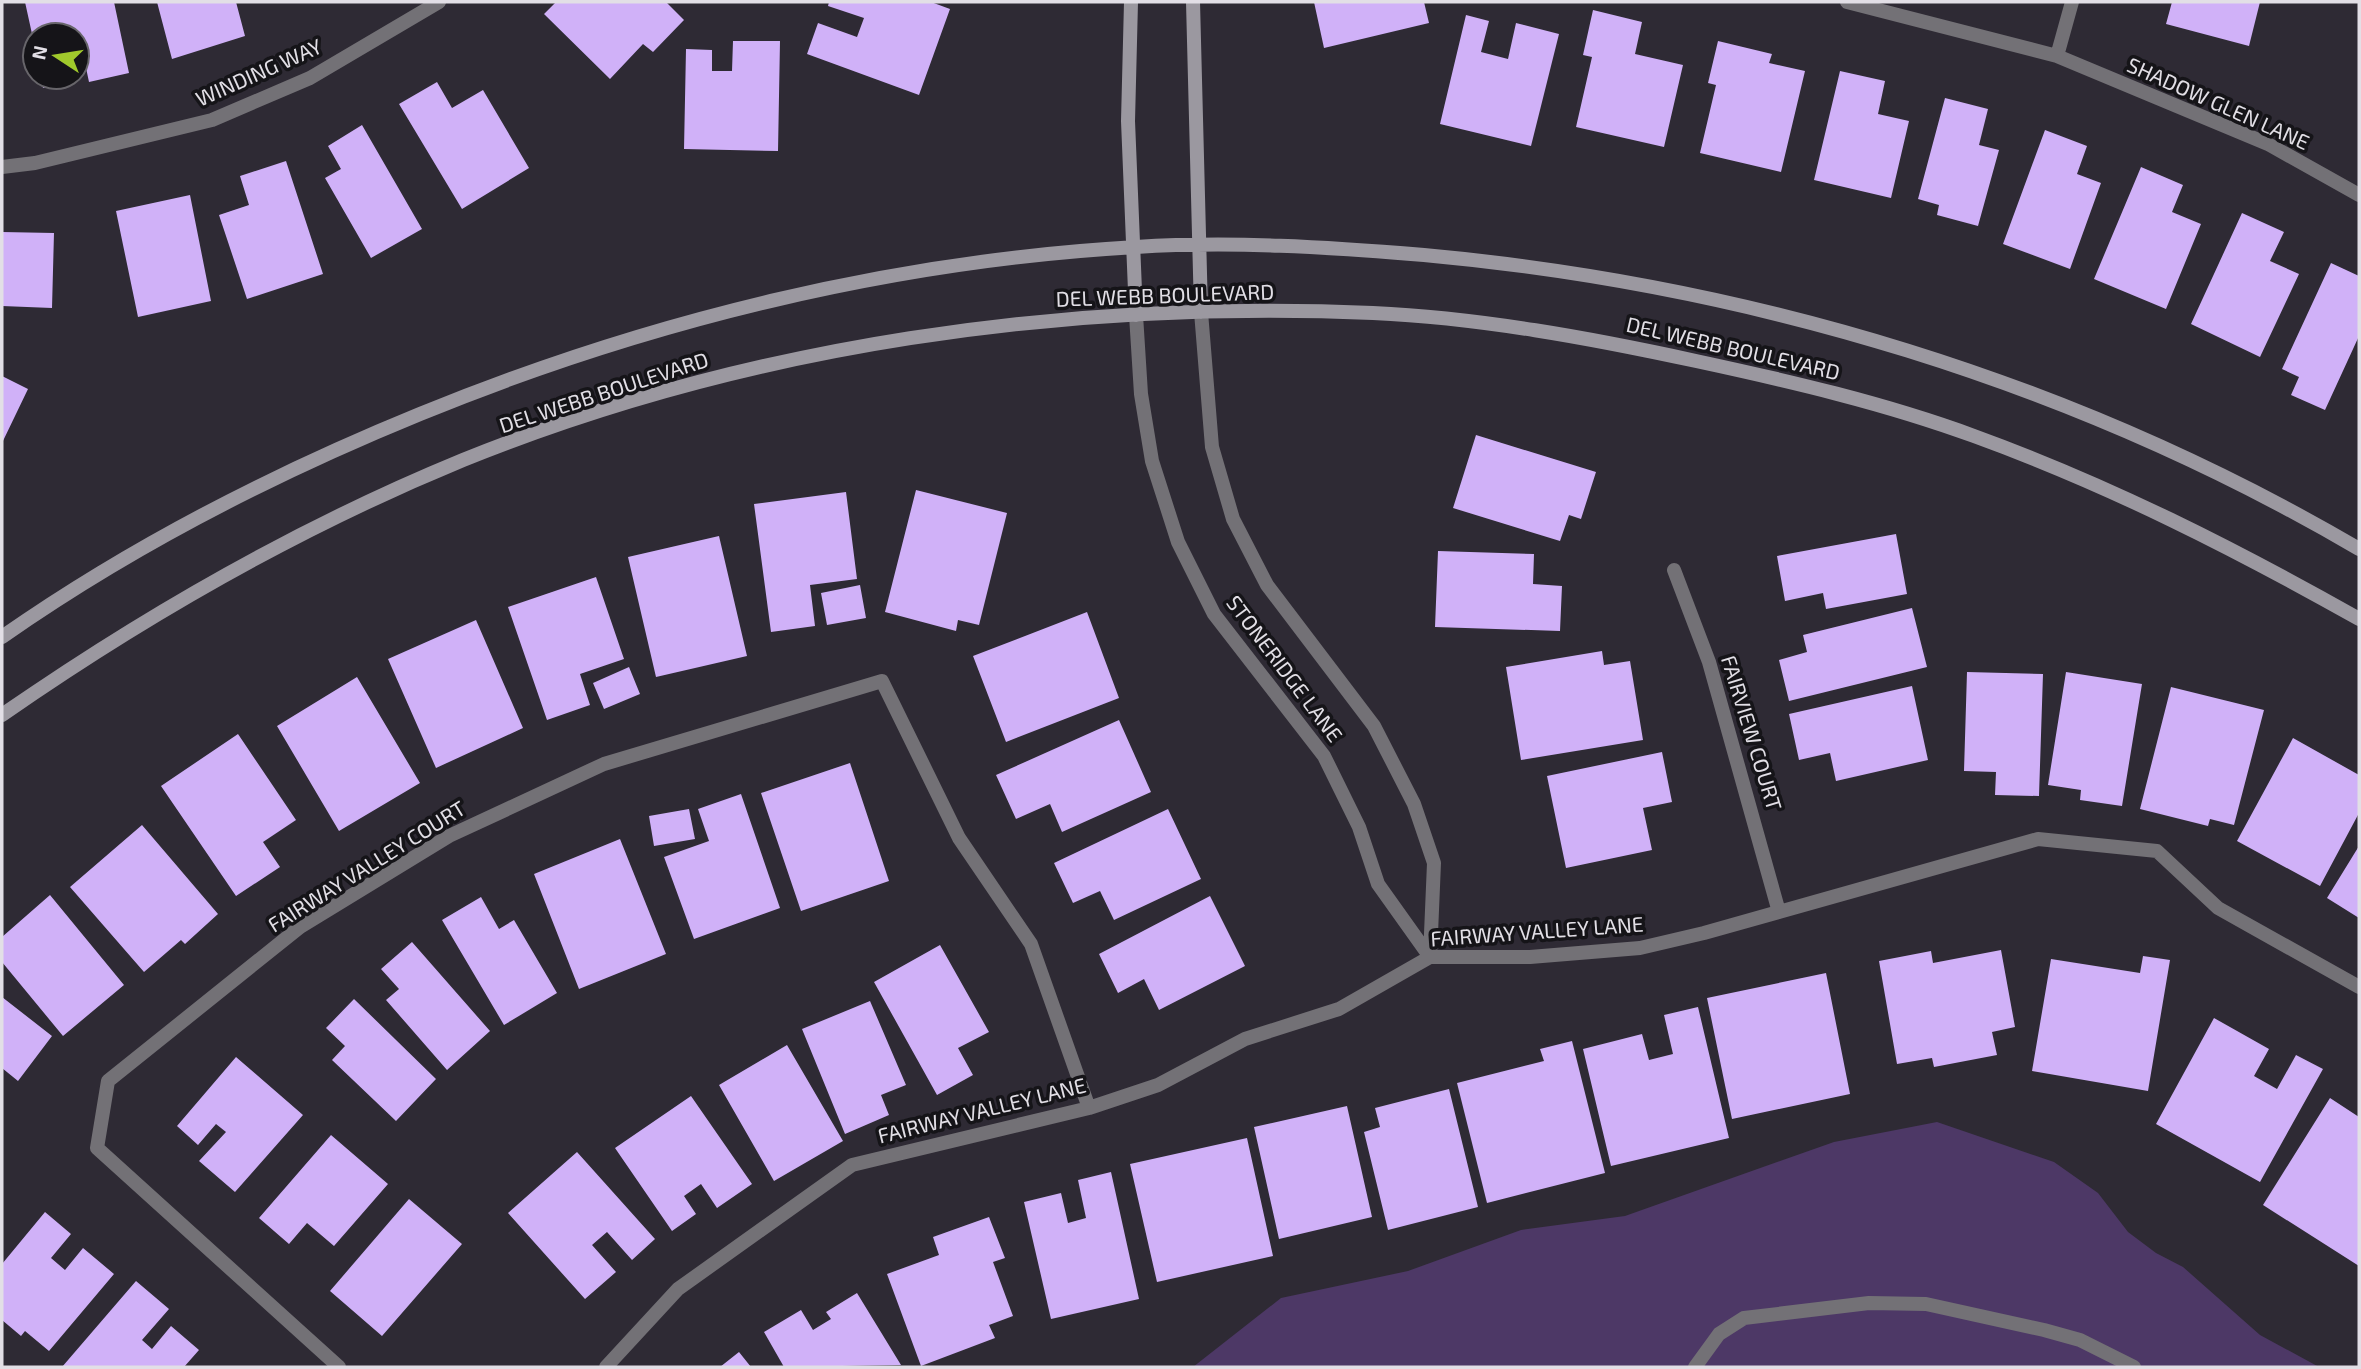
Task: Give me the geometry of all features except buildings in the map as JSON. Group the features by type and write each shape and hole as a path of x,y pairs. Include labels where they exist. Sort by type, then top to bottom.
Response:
{"street":[{"name":"WINDING WAY","path":"2,167 35,163 212,120 310,78 439,2"},
{"path":"1131,2 1128,121 1136,315"},
{"path":"1193,2 1201,312"},
{"name":"SHADOW GLEN LANE","path":"1847,2 2057,56 2268,145 2359,195"},
{"path":"2057,56 2072,2"},
{"name":"DEL WEBB BOULEVARD","path":"2,637 139,550 209,510 322,454 548,363 659,330 803,295 1023,256 1199,244 1301,246 1486,261 1610,278 1787,316 1986,375 2158,443 2308,519 2359,549"},
{"name":"DEL WEBB BOULEVARD","path":"2,715 63,673 247,562 356,509 488,451 670,391 785,361 902,338 1136,315 1201,312 1377,313 1587,338 1771,377 1969,433 2069,472 2200,532 2359,619"},
{"name":"STONERIDGE LANE","path":"1201,312 1212,447 1233,519 1267,584 1374,726 1414,804 1434,863 1430,957"},
{"name":"STONERIDGE LANE","path":"1136,315 1141,394 1152,461 1178,542 1214,614 1324,756 1359,827 1378,884 1430,957"},
{"name":"FAIRVIEW COURT","path":"1674,570 1709,662 1780,912"},
{"name":"FAIRWAY VALLEY COURT","path":"339,1367 97,1148 107,1081 300,927 449,836 604,764 882,681 959,838 1031,944 1089,1108"},
{"name":"FAIRWAY VALLEY LANE","path":"606,1367 678,1289 852,1165 1089,1108 1158,1085 1245,1040 1339,1009 1430,957 1530,957 1640,948 1780,912 2038,839 2157,851 2218,908 2359,987"},
{"path":"1695,1367 1719,1334 1744,1318 1869,1303 1926,1304 2044,1330 2080,1340 2134,1367"}],"shaded area":[{"path":"1937,1122 2054,1162 2098,1193 2128,1232 2156,1253 2183,1267 2260,1335 2319,1367 1193,1367 1281,1298 1408,1271 1521,1230 1625,1216 1834,1142"}]}
